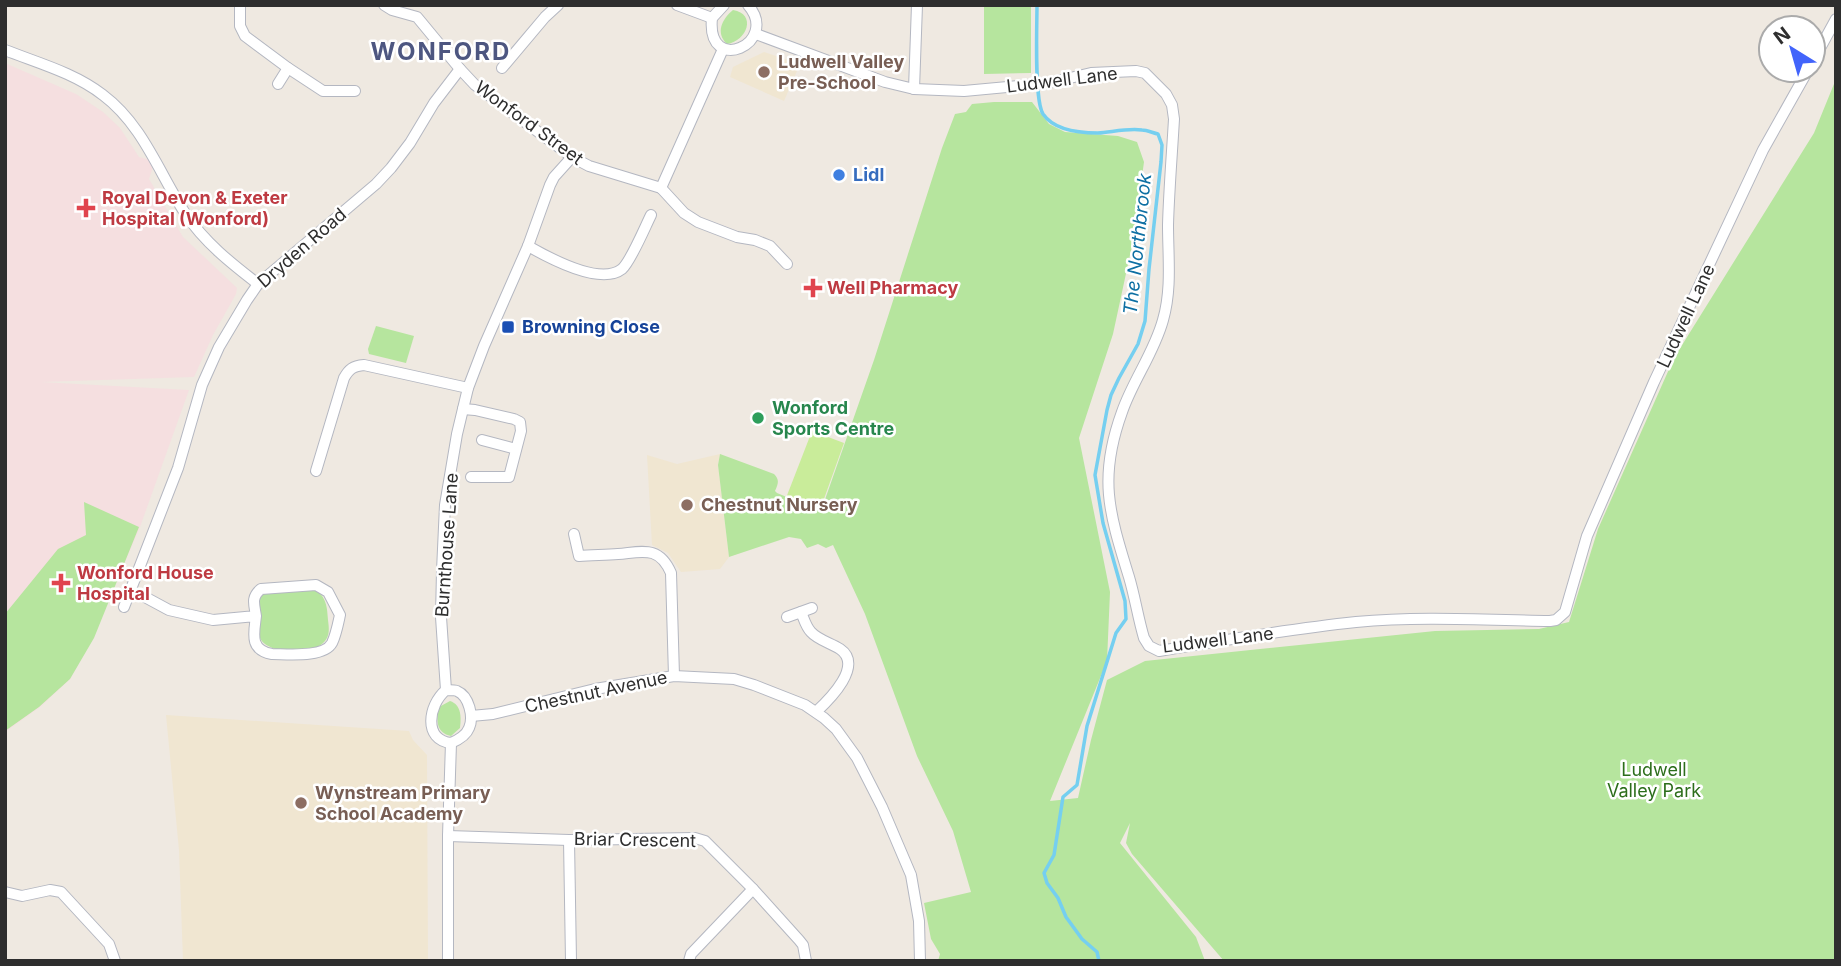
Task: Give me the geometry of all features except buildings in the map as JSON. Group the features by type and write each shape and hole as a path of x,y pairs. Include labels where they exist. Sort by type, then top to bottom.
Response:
{"street":[{"path":"240,5 240,26 245,36 323,92 355,91"},
{"name":"Wonford Street","path":"384,5 392,10 419,11 460,69 475,85 572,157 589,166 661,188"},
{"path":"502,68 558,5"},
{"path":"677,5 712,18"},
{"path":"724,5 712,18 712,35 723,49 735,50 743,47 755,34 756,18 748,5"},
{"path":"914,89 917,5"},
{"path":"1827,35 1836,19"},
{"name":"Ludwell Lane","path":"755,34 885,82 914,89 964,91 1049,83 1091,73 1136,71 1145,74 1166,94 1172,105 1174,119 1168,224 1169,281 1164,319 1120,415 1111,450 1107,483 1115,534 1144,638 1149,646 1159,651 1252,635 1358,622 1550,621 1561,616 1567,605 1587,536 1654,382 1763,150 1800,84"},
{"path":"723,49 661,188 684,213 698,222 770,246 787,264"},
{"path":"5,50 78,79 103,94 137,130 201,236 258,284"},
{"path":"278,84 288,68"},
{"name":"Dryden Road","path":"124,607 178,468 202,385 219,347 247,300 258,284 391,169 460,69"},
{"name":"Burnthouse Lane","path":"446,690 441,617 445,505 457,434 468,388 554,177 572,157"},
{"path":"528,246 584,272 596,275 615,273 626,264 651,215"},
{"path":"316,471 344,378 356,365 468,388"},
{"path":"463,409 520,422 521,431 509,477 471,477"},
{"path":"482,440 516,449"},
{"path":"575,534 579,556 648,551 657,555 668,566 671,573 674,676"},
{"path":"316,585 328,592 340,615 332,645 325,651 272,654 258,648 254,640 256,616 253,599 261,589 316,585"},
{"path":"130,592 144,596 169,610 213,620 256,616"},
{"path":"787,617 807,610 809,631 845,652 849,659 848,671 830,700 816,712"},
{"name":"Chestnut Avenue","path":"471,716 493,715 595,689 674,676 746,682 805,705 836,729 857,758 882,807 911,875 919,921 920,961"},
{"path":"446,690 456,690 462,695 471,716 466,733 451,743 437,737 431,717 436,699 446,690"},
{"path":"448,961 451,743"},
{"name":"Briar Crescent","path":"448,836 569,840 695,838 705,841 753,888 799,940 803,945 806,961"},
{"path":"569,840 570,961"},
{"path":"689,961 691,954 753,888"},
{"path":"5,892 22,896 50,890 61,892 109,944 115,961"}],"shaded area":[{"name":"Ludwell Valley Pre-School","path":"764,52 800,64 784,101 730,77 733,67"},
{"path":"5,63 76,94 103,112 120,128 139,157 155,161 149,179 183,237 237,288 194,377 41,382 189,390 140,527 92,639 70,679 40,707 5,732"},
{"name":"Chestnut Nursery","path":"720,454 718,465 729,557 720,569 681,572 668,553 652,545 647,455 677,464"},
{"name":"Wynstream Primary School Academy","path":"166,715 409,731 413,740 427,755 428,961 183,961 179,850"}],"green space":[{"path":"984,5 1031,5 1031,73 984,74"},
{"path":"733,10 740,12 747,22 740,38 727,44 721,35 721,26"},
{"name":"Ludwell Valley Park","path":"1836,79 1836,961 1224,961 1132,854 1126,843 1130,823 1120,843 1196,937 1205,961 938,961 940,954 931,939 924,903 971,892 953,831 917,756 865,614 833,545 826,548 818,544 807,548 801,539 789,537 729,557 718,465 720,454 774,474 778,480 775,491 777,493 821,511 955,114 966,112 972,104 1032,102 1049,124 1065,132 1118,136 1137,142 1144,162 1133,241 1113,334 1079,438 1110,592 1107,661 1050,801 1078,798 1107,680 1145,661 1435,631 1539,629 1569,622 1598,529 1674,358 1814,133"},
{"path":"376,326 414,336 406,363 369,354 368,349"},
{"path":"812,431 844,443 820,510 786,498"},
{"path":"84,502 139,527 94,638 70,679 39,707 5,731 5,614 58,549 86,535"},
{"path":"317,590 327,607 329,631 325,641 320,646 302,651 281,650 264,644 259,634 258,599 264,591"},
{"path":"450,701 459,709 460,716 460,728 451,736 442,732 438,721 439,707"}],"waterway":[{"name":"The Northbrook","path":"1037,5 1038,94 1043,114 1054,124 1068,130 1098,133 1146,130 1158,134 1162,145 1145,321 1138,344 1111,395 1095,475 1103,523 1125,601 1126,619 1116,633 1087,726 1077,785 1063,797 1054,855 1044,873 1066,917 1082,939 1097,952 1099,961"}],"place":[{"name":"Ludwell Valley Pre-School","path":"764,72"},
{"name":"Lidl","path":"839,175"},
{"name":"Royal Devon & Exeter Hospital (Wonford)","path":"86,208"},
{"name":"Well Pharmacy","path":"813,288"},
{"name":"Browning Close","path":"508,327"},
{"name":"Wonford Sports Centre","path":"758,418"},
{"name":"Chestnut Nursery","path":"687,505"},
{"name":"Wonford House Hospital","path":"61,583"},
{"name":"Wynstream Primary School Academy","path":"301,803"}],"district":[{"name":"WONFORD","path":"441,52"}]}
